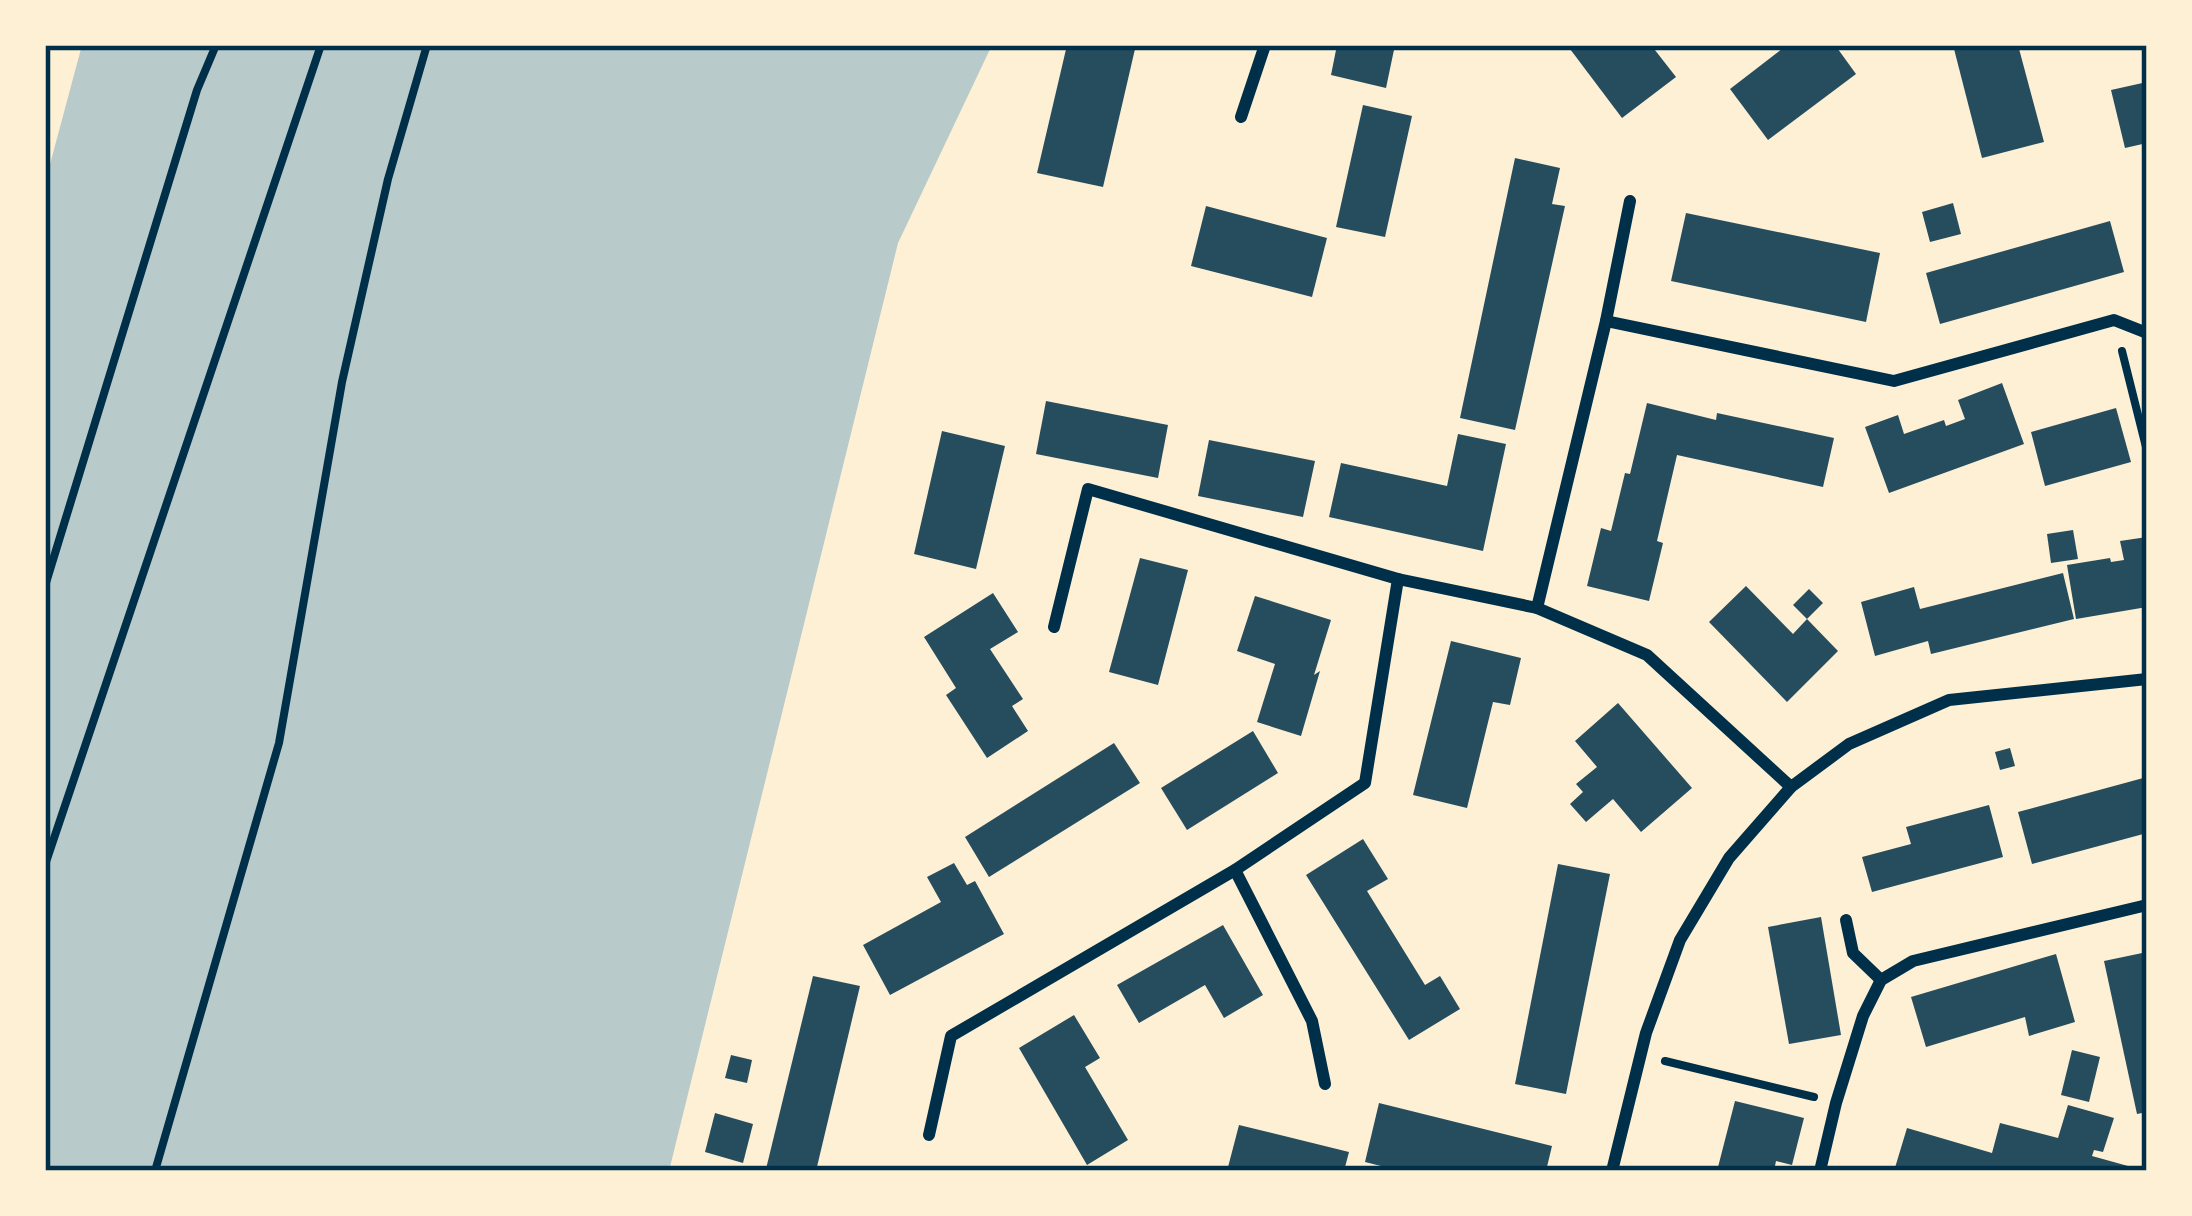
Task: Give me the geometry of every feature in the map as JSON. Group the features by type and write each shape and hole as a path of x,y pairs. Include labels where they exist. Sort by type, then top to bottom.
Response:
{"street":[{"path":"1240,117 1265,45"},
{"path":"1537,608 1630,201"},
{"path":"1606,321 1894,381 2114,320 2147,333"},
{"path":"1054,627 1088,489 1398,579 1537,608 1647,655 1791,787"},
{"path":"928,1136 951,1036 1235,871 1364,782 1398,579"},
{"path":"1612,1171 1640,1055 1680,940 1729,858 1791,787 1849,744 1949,700 2147,679"},
{"path":"1235,871 1312,1021 1325,1084"},
{"path":"1820,1171 1863,1016 1881,980 1913,961 2147,904"},
{"path":"1846,920 1853,952 1881,980"}],"path":[{"path":"45,586 197,90 216,45"},
{"path":"45,865 321,45"},
{"path":"155,1171 279,742 342,382 388,179 427,45"},
{"path":"2114,320 2147,451"},
{"path":"1640,1055 1836,1102"}],"shaded area":[{"path":"82,45 992,45 898,243 669,1171 45,1171 45,183"}],"building":[{"path":"1067,45 1135,49 1103,187 1037,173"},
{"path":"1337,45 1395,45 1386,88 1331,75"},
{"path":"1567,45 1651,45 1676,77 1622,118"},
{"path":"1787,45 1835,45 1856,74 1768,140 1730,89"},
{"path":"1953,45 2018,45 2044,142 1982,158"},
{"path":"2147,82 2147,143 2125,148 2111,90"},
{"path":"1363,105 1412,116 1385,237 1336,227"},
{"path":"1515,158 1560,168 1552,204 1565,206 1515,430 1460,418"},
{"path":"1953,203 1961,234 1930,242 1922,212"},
{"path":"1206,206 1327,238 1312,297 1191,266"},
{"path":"1686,213 1880,253 1866,322 1671,281"},
{"path":"2110,221 2124,272 1940,324 1926,273"},
{"path":"2002,383 2024,444 1889,493 1865,427 1898,415 1904,434 1944,420 1946,426 1965,419 1958,400"},
{"path":"1046,401 1168,425 1158,478 1036,454"},
{"path":"1647,403 1716,420 1717,413 1834,438 1823,487 1677,455 1649,601 1587,586 1601,528 1611,531 1625,473 1630,474"},
{"path":"2116,408 2131,462 2045,486 2031,432"},
{"path":"942,431 1005,446 976,569 914,554"},
{"path":"1458,434 1506,444 1483,551 1329,517 1341,463 1447,486"},
{"path":"1209,440 1315,461 1303,517 1198,496"},
{"path":"2073,530 2078,559 2051,563 2047,534"},
{"path":"2147,537 2147,607 2076,619 2067,565 2124,560 2120,541"},
{"path":"1140,558 1188,570 1158,685 1109,672"},
{"path":"2063,573 2074,619 1931,654 1928,641 1875,656 1861,602 1914,587 1920,609"},
{"path":"1746,586 1793,634 1807,619 1838,651 1787,702 1709,622"},
{"path":"1809,589 1823,603 1807,619 1793,605"},
{"path":"993,593 1018,632 990,649 1023,699 1012,706 1028,731 987,758 946,695 956,688 924,637"},
{"path":"1255,596 1331,620 1301,736 1257,722 1275,664 1237,651"},
{"path":"1451,641 1521,658 1510,705 1493,702 1467,808 1413,795"},
{"path":"1618,703 1692,788 1641,832 1613,799 1586,822 1570,804 1583,792 1576,784 1597,767 1575,741"},
{"path":"1253,731 1278,773 1187,830 1161,788"},
{"path":"1114,743 1140,783 989,877 965,837"},
{"path":"2010,748 2015,766 2000,770 1995,752"},
{"path":"2147,777 2147,833 2032,864 2018,812"},
{"path":"1989,805 2003,857 1872,892 1862,857 1911,844 1906,827"},
{"path":"1363,839 1388,879 1367,891 1425,985 1440,976 1460,1009 1409,1040 1306,875"},
{"path":"954,863 967,885 975,881 1004,934 890,995 863,945 941,902 927,877"},
{"path":"1558,864 1610,874 1566,1094 1515,1084"},
{"path":"1821,917 1841,1035 1789,1044 1768,927"},
{"path":"1223,925 1263,995 1224,1018 1205,985 1139,1023 1117,985"},
{"path":"2147,952 2147,1112 2137,1114 2104,961"},
{"path":"2056,954 2075,1022 2029,1036 2025,1017 1926,1047 1911,997"},
{"path":"813,976 860,986 816,1171 774,1171 766,1169"},
{"path":"1074,1015 1100,1058 1085,1067 1128,1140 1087,1165 1019,1048"},
{"path":"2072,1050 2100,1057 2089,1102 2061,1095"},
{"path":"731,1055 752,1060 747,1083 725,1078"},
{"path":"1735,1101 1804,1118 1792,1165 1776,1161 1774,1171 1717,1171"},
{"path":"1379,1103 1552,1146 1546,1171 1401,1171 1365,1162"},
{"path":"2068,1105 2114,1118 2103,1152 2094,1150 2092,1156 2146,1171 1894,1171 1907,1128 1992,1153 2000,1123 2058,1138"},
{"path":"715,1113 753,1124 743,1163 705,1152"},
{"path":"1239,1125 1349,1152 1344,1171 1227,1171"}]}
